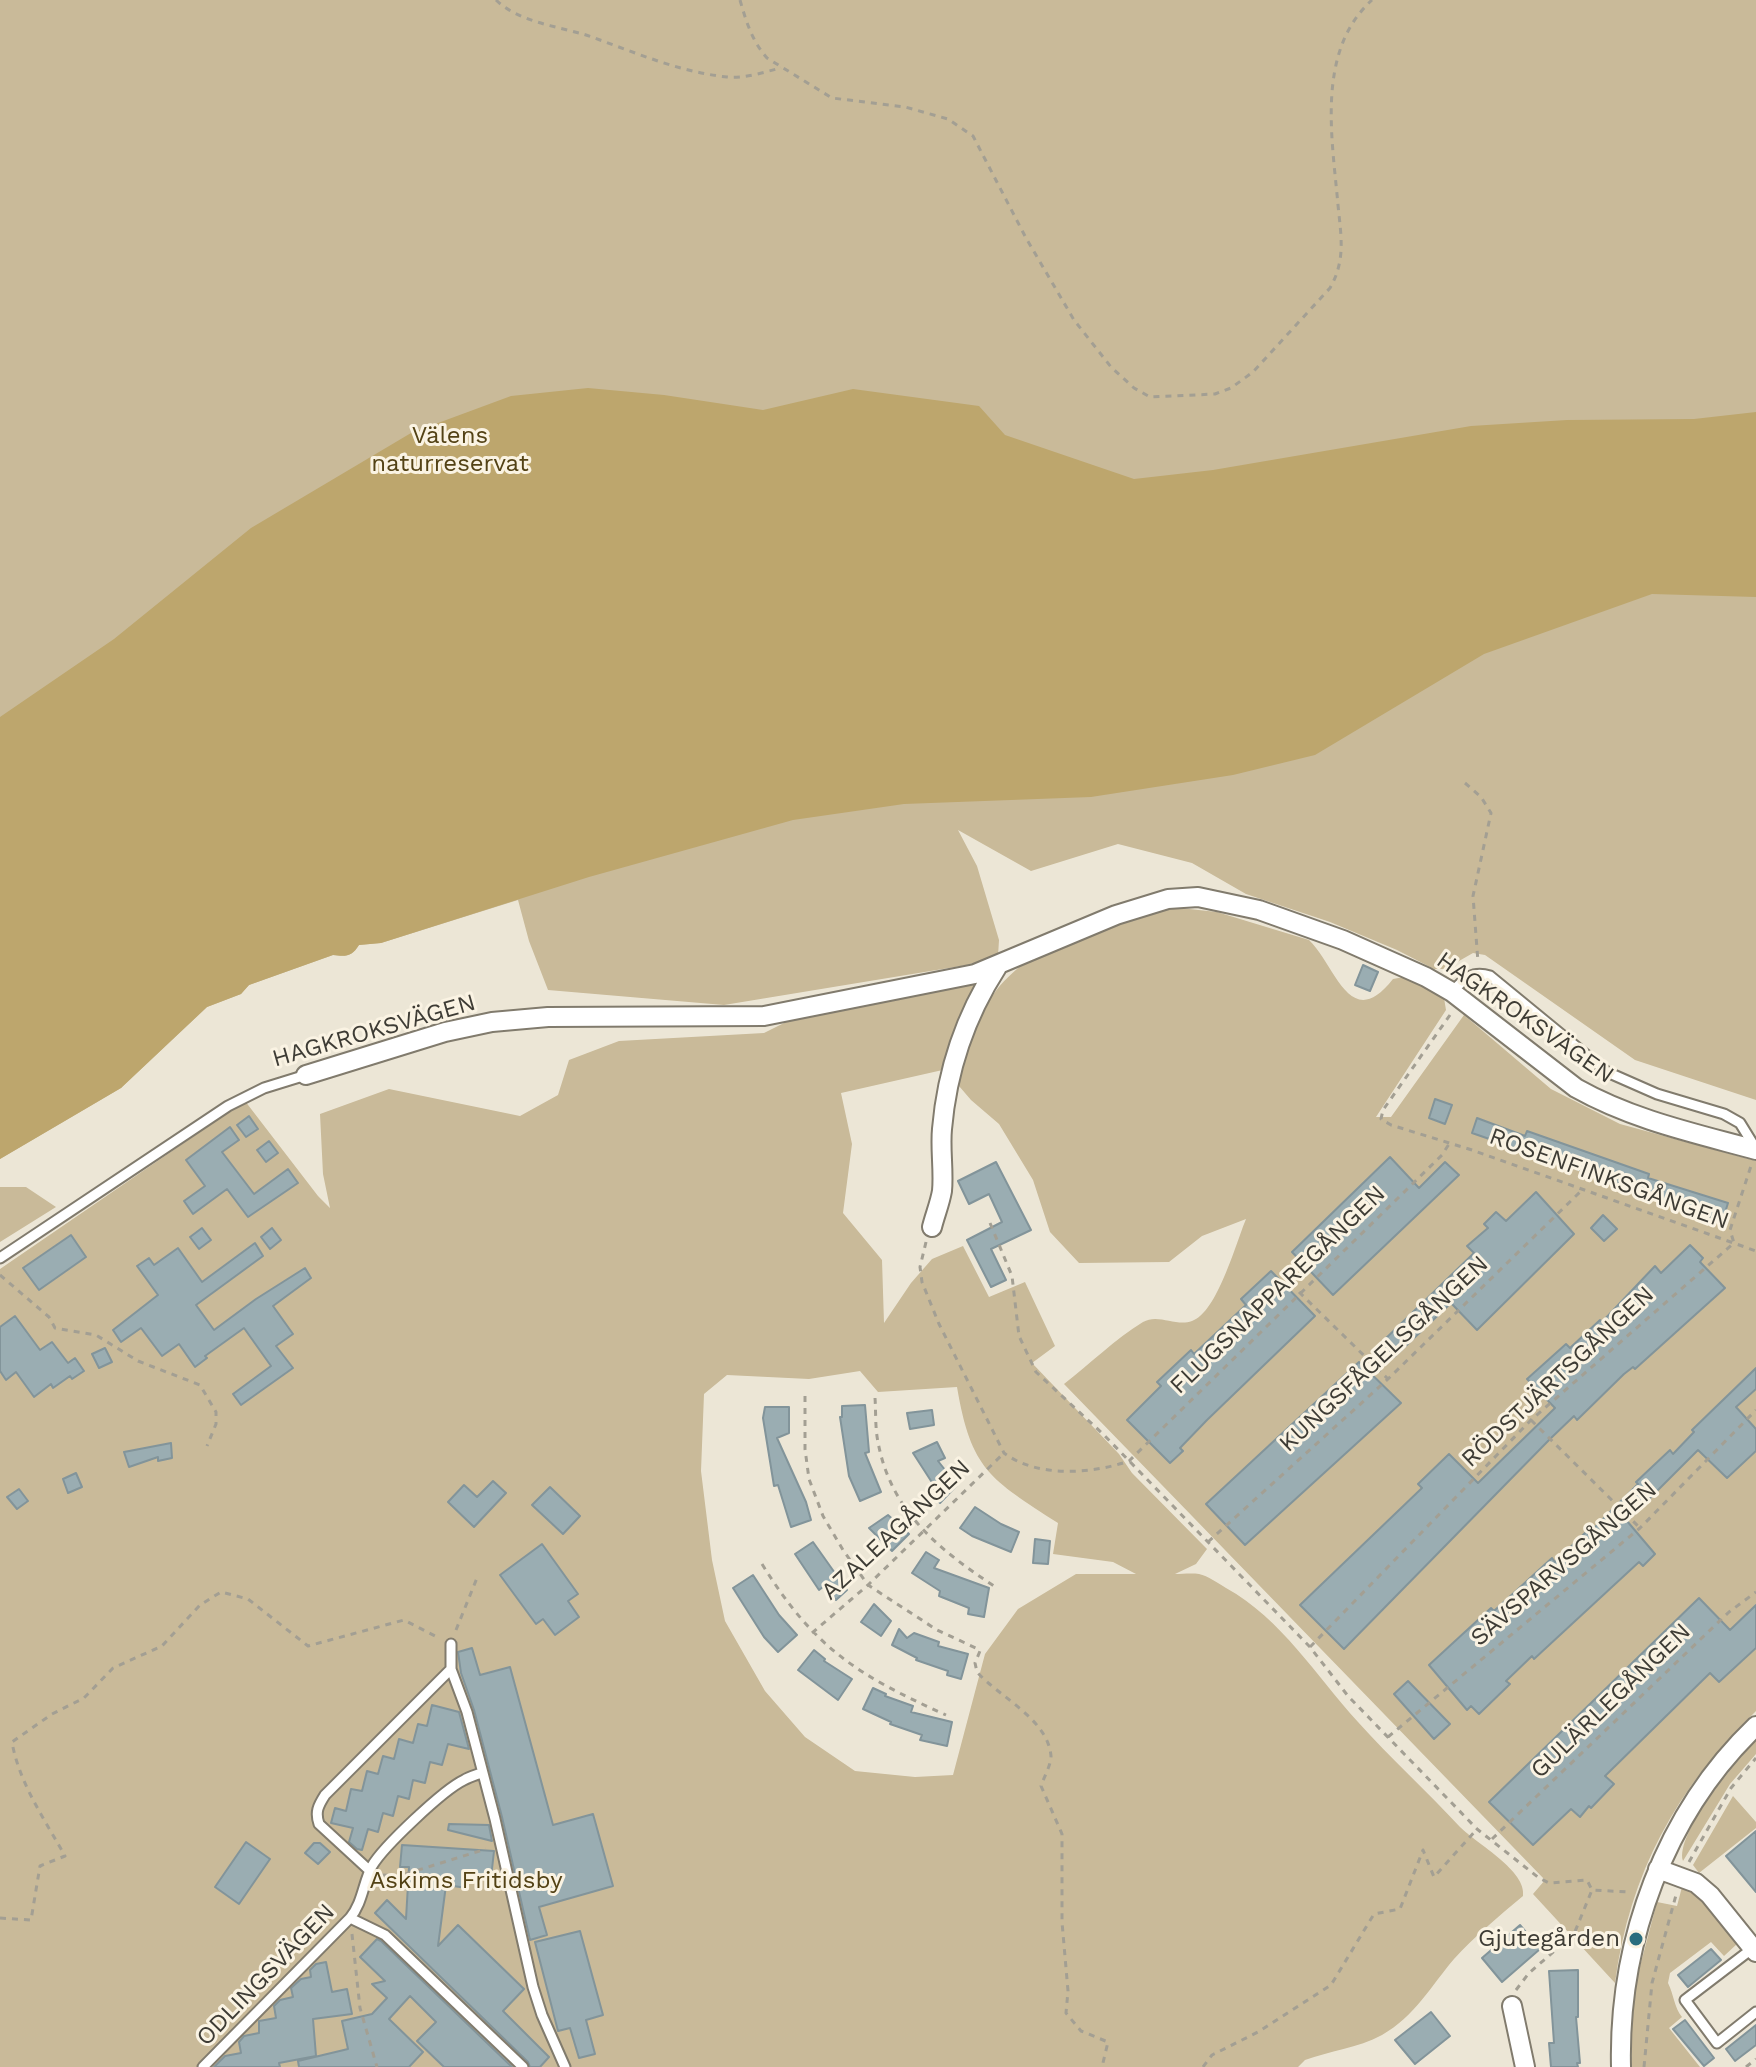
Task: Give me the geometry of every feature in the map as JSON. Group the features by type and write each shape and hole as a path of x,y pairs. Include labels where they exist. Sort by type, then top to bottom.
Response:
{"street":[{"name":"HAGKROKSVÄGEN","path":"306,1075 445,1032 492,1022 548,1017 764,1016 975,974 1116,915 1168,899 1198,897 1259,910 1396,962 1456,995 1576,1088 1596,1099 1650,1122 1755,1154"},
{"path":"932,1227 942,1192 942,1130 956,1057 979,994 997,967"},
{"path":"1621,2067 1620,2036 1627,1972 1658,1869 1696,1798 1724,1759 1756,1726"},
{"path":"1658,1869 1696,1883 1710,1895 1755,1950"},
{"path":"1512,2006 1525,2067"}],"lane":[{"path":"1456,995 1472,975 1480,973 1490,976 1607,1072 1657,1094 1724,1114 1740,1123 1755,1154"},
{"name":"HAGKROKSVÄGEN","path":"0,1258 228,1106 264,1088 306,1075"},
{"path":"451,1644 451,1669 467,1712 502,1845 533,1987 565,2067"},
{"path":"369,1870 319,1824 316,1815 318,1807 325,1795 451,1669"},
{"name":"ODLINGSVÄGEN","path":"203,2067 350,1918 359,1907 369,1870 377,1857 444,1794 462,1780 481,1773"},
{"path":"350,1918 385,1935 523,2067"},
{"path":"1755,1950 1685,2000 1717,2043 1756,2012"}],"path":[{"path":"496,0 504,8 537,22 689,69 729,77 782,67"},
{"path":"740,0 759,49 832,98 905,107 948,119 973,136 1026,238 1074,320 1111,367 1134,388 1150,397 1215,394 1231,388 1253,372 1330,288 1339,272 1342,247 1332,140 1332,82 1344,38 1357,13 1372,0"},
{"path":"1465,783 1481,797 1491,813 1473,896 1480,973"},
{"name":"ROSENFINKSGÅNGEN","path":"1456,995 1383,1110 1381,1119 1756,1251"},
{"name":"FLUGSNAPPAREGÅNGEN","path":"1129,1461 1442,1155 1449,1144"},
{"path":"1734,1243 1730,1230 1755,1154"},
{"name":"KUNGSFÅGELSGÅNGEN","path":"1208,1542 1388,1379 1582,1189"},
{"path":"990,1223 1012,1276 1019,1336 1036,1372 1129,1461 1310,1647 1348,1696 1477,1829 1510,1857 1549,1883 1587,1880 1592,1890 1574,1934 1523,1980 1517,1987 1512,2006"},
{"path":"932,1227 922,1254 922,1282 939,1324 1004,1453 1018,1464 1071,1470 1111,1467 1129,1461"},
{"name":"RÖDSTJÄRTSGÅNGEN","path":"1310,1647 1531,1420 1734,1243"},
{"path":"0,1275 39,1308 55,1328 96,1335 138,1361 200,1385 216,1412 216,1424 207,1446"},
{"path":"1299,1292 1388,1379"},
{"path":"805,1396 805,1449 809,1479 823,1516 868,1585 937,1630 978,1649 977,1672 1030,1716 1047,1742 1051,1759 1041,1786 1062,1834 1062,1922 1068,1991 1066,2013 1081,2031 1108,2042 1102,2067"},
{"path":"875,1398 877,1441 887,1472 905,1506 923,1533 956,1561 997,1588"},
{"name":"SÄVSPARVSGÅNGEN","path":"1388,1737 1640,1528 1756,1410"},
{"path":"1531,1420 1640,1528"},
{"name":"AZALEAGÅNGEN","path":"812,1633 868,1585 1004,1453"},
{"path":"762,1564 786,1602 812,1633 844,1662 887,1689 946,1715"},
{"path":"0,1918 31,1920 40,1866 65,1856 32,1796 15,1758 12,1742 52,1714 84,1698 113,1668 162,1646 200,1605 221,1592 248,1599 308,1646 404,1620 451,1644 477,1578"},
{"name":"GULÄRLEGÅNGEN","path":"1492,1839 1729,1612 1756,1592"},
{"path":"1644,2067 1652,1983 1682,1877 1731,1788 1756,1758"},
{"path":"1203,2067 1212,2055 1258,2032 1331,1985 1374,1914 1400,1909 1423,1850 1434,1877 1477,1829"},
{"path":"369,1870 399,1876 502,1845"},
{"path":"1592,1890 1649,1894 1675,1901"},
{"path":"350,1918 360,2008 377,2067"},
{"path":"1746,2067 1756,2059"}],"green space":[{"name":"Välens naturreservat","path":"0,0 1756,0 1756,1100 1635,1060 1485,955 1473,953 1445,969 1434,969 1330,922 1246,894 1192,863 1118,844 1031,871 958,830 977,866 999,940 998,956 967,965 724,1005 548,990 529,941 518,900 381,943 359,945 349,955 333,955 249,985 241,994 207,1007 121,1088 0,1159"},
{"path":"1180,908 1217,912 1309,940 1345,990 1355,998 1366,1000 1378,994 1393,979 1404,977 1444,998 1446,1010 1376,1117 1391,1117 1464,1015 1551,1089 1620,1124 1756,1161 1756,1711 1702,1771 1661,1835 1632,1905 1615,1983 1533,1894 1545,1880 1064,1384 1143,1322 1155,1319 1186,1322 1201,1315 1217,1292 1246,1219 1202,1236 1169,1262 1079,1263 1050,1232 1033,1180 999,1124 959,1086 964,1060 981,1014 1009,977 1027,962 1073,939 1147,915"},
{"name":"Askims Fritidsby","path":"977,982 958,1026 947,1069 841,1093 852,1144 843,1213 882,1260 884,1323 932,1259 963,1246 989,1297 1025,1282 1055,1346 1032,1363 1119,1454 1132,1473 1207,1549 1196,1564 1175,1574 1206,1576 1264,1616 1297,1649 1383,1749 1460,1827 1509,1868 1522,1887 1523,1896 1454,1959 1413,2010 1394,2027 1363,2043 1305,2060 1298,2067 0,2067 0,1269 245,1101 330,1208 323,1174 320,1114 389,1089 520,1116 558,1095 569,1060 619,1041 764,1033 792,1019","holes":["860,1371 878,1392 957,1387 969,1437 987,1470 1016,1495 1058,1523 1053,1554 1113,1562 1136,1574 1076,1574 1018,1609 985,1654 953,1775 915,1777 855,1771 805,1737 765,1691 725,1621 712,1560 701,1471 704,1394 727,1375 809,1379"]},
{"path":"0,1187 26,1187 56,1207 0,1242"},
{"path":"1756,1741 1756,1754 1730,1784 1683,1861 1683,1849 1697,1816"},
{"path":"1733,1796 1756,1822 1756,1828 1699,1873 1693,1865"},
{"path":"1682,1887 1694,1890 1737,1944 1724,1956 1711,1942 1670,1973 1668,1983 1682,2017 1669,2028 1700,2067 1631,2067 1633,1993 1657,1902 1677,1906"}],"shaded area":[{"path":"588,388 664,395 763,410 853,389 979,406 1005,435 1134,479 1213,470 1471,426 1567,420 1694,419 1756,412 1756,597 1652,594 1484,654 1315,755 1233,775 1091,797 904,804 793,820 589,877 381,943 359,945 349,955 333,955 249,985 241,994 207,1007 121,1088 0,1159 0,717 114,639 251,528 411,433 511,396"}],"building":[{"path":"1363,965 1378,972 1370,991 1355,985"},
{"path":"1435,1099 1452,1105 1445,1124 1429,1118"},
{"path":"249,1116 258,1129 246,1137 237,1125"},
{"path":"1477,1118 1525,1136 1527,1131 1649,1174 1648,1178 1728,1203 1722,1222 1472,1133"},
{"path":"230,1127 239,1140 222,1152 254,1194 288,1169 298,1183 248,1217 227,1189 193,1214 184,1201 205,1186 186,1160"},
{"path":"269,1141 278,1153 266,1162 257,1150"},
{"path":"1390,1157 1419,1188 1445,1162 1459,1175 1333,1295 1292,1252"},
{"path":"996,1162 1031,1230 991,1249 1006,1280 991,1287 967,1240 1002,1222 989,1194 969,1204 958,1181"},
{"path":"1536,1192 1574,1234 1477,1330 1451,1303 1393,1358 1380,1344 1474,1253 1467,1246 1488,1228 1484,1224 1496,1212 1506,1221"},
{"path":"1603,1215 1617,1229 1604,1241 1591,1228"},
{"path":"202,1228 211,1240 199,1249 190,1237"},
{"path":"272,1228 281,1240 270,1249 261,1237"},
{"path":"71,1235 86,1257 39,1290 23,1268"},
{"path":"255,1243 263,1256 196,1305 214,1330 305,1268 311,1278 273,1306 293,1334 276,1346 293,1368 241,1405 233,1394 271,1366 244,1328 195,1367 179,1344 162,1356 141,1328 121,1342 113,1330 158,1295 137,1266 149,1258 154,1265 178,1248 202,1282"},
{"path":"1690,1245 1703,1258 1700,1262 1725,1288 1635,1369 1633,1367 1624,1374 1577,1420 1574,1416 1344,1649 1300,1605 1422,1488 1418,1484 1449,1454 1478,1483 1555,1408 1527,1379 1566,1344 1570,1348 1600,1320 1602,1322 1655,1266 1661,1273"},
{"path":"1271,1271 1315,1316 1207,1420 1170,1463 1127,1420 1161,1386 1157,1382 1191,1350 1194,1354 1246,1305 1241,1299"},
{"path":"15,1316 40,1350 52,1342 68,1363 75,1358 84,1371 53,1388 51,1384 34,1397 16,1372 6,1380 0,1371 0,1327"},
{"path":"105,1348 112,1362 99,1368 92,1354"},
{"path":"1359,1362 1401,1403 1245,1545 1206,1504"},
{"path":"1756,1368 1756,1389 1736,1407 1756,1429 1756,1451 1727,1478 1698,1450 1627,1521 1655,1554 1643,1566 1639,1562 1534,1659 1532,1656 1506,1681 1510,1684 1479,1714 1471,1706 1467,1710 1429,1665 1491,1608 1494,1611 1552,1558 1555,1562 1586,1532 1588,1534 1638,1484 1636,1482 1670,1450 1673,1454 1694,1432 1692,1430"},
{"path":"865,1405 869,1452 865,1453 881,1492 860,1501 849,1476 840,1417 842,1406"},
{"path":"765,1407 789,1407 789,1433 777,1438 811,1520 791,1527 778,1485 774,1486 763,1418"},
{"path":"932,1410 934,1425 910,1429 907,1413"},
{"path":"937,1442 945,1458 938,1461 957,1485 940,1503 930,1491 933,1484 913,1453"},
{"path":"171,1443 172,1458 158,1461 158,1457 129,1467 124,1452"},
{"path":"76,1473 82,1487 68,1493 63,1479"},
{"path":"493,1481 506,1493 474,1527 448,1502 464,1485 477,1497"},
{"path":"550,1487 580,1516 563,1534 532,1505"},
{"path":"19,1489 28,1501 17,1509 7,1497"},
{"path":"975,1507 1019,1532 1011,1552 960,1528"},
{"path":"888,1515 909,1534 892,1551 869,1528"},
{"path":"1035,1539 1050,1541 1048,1564 1033,1563"},
{"path":"813,1542 847,1590 836,1600 823,1587 819,1590 795,1554"},
{"path":"542,1544 578,1594 568,1601 579,1617 555,1635 543,1619 536,1624 500,1575"},
{"path":"926,1552 939,1560 934,1568 989,1588 984,1617 968,1614 969,1608 939,1596 940,1591 912,1573"},
{"path":"753,1575 779,1615 797,1635 778,1652 764,1637 733,1588"},
{"path":"1699,1598 1730,1630 1756,1605 1756,1648 1719,1682 1710,1673 1605,1776 1614,1784 1591,1808 1589,1806 1580,1817 1571,1809 1533,1845 1489,1802"},
{"path":"874,1604 891,1621 881,1636 861,1622"},
{"path":"899,1629 907,1638 914,1633 939,1642 938,1646 968,1654 961,1679 916,1660 892,1645"},
{"path":"472,1648 480,1675 510,1667 553,1825 593,1814 613,1886 539,1907 547,1935 530,1940 502,1817 461,1673 458,1652"},
{"path":"814,1650 824,1661 852,1679 838,1700 798,1670"},
{"path":"1408,1681 1450,1724 1434,1739 1394,1694"},
{"path":"873,1688 913,1706 911,1712 952,1722 947,1746 920,1740 922,1735 890,1724 863,1709"},
{"path":"432,1705 459,1712 469,1749 448,1744 442,1765 430,1762 425,1783 413,1780 409,1799 398,1796 393,1816 383,1813 378,1832 368,1829 362,1850 357,1849 349,1842 353,1828 331,1823 335,1808 346,1811 351,1789 362,1791 367,1771 378,1774 383,1756 394,1759 399,1739 413,1743 418,1724 427,1726"},
{"path":"449,1824 489,1825 492,1841 448,1830"},
{"path":"1756,1831 1756,1892 1726,1856"},
{"path":"246,1842 270,1859 239,1904 215,1887"},
{"path":"314,1843 320,1843 330,1852 318,1864 305,1853"},
{"path":"402,1845 494,1851 491,1878 469,1876 467,1888 446,1885 438,1946 458,1925 524,1989 503,2011 549,2057 540,2067 530,2067 375,1913 387,1900 406,1919 409,1867 400,1867"},
{"path":"1520,1925 1540,1949 1502,1982 1482,1958"},
{"path":"580,1931 603,2015 586,2020 595,2054 579,2058 570,2028 558,2031 535,1942"},
{"path":"377,1939 512,2067 444,2067 417,2041 436,2022 410,1996 389,2019 423,2052 409,2067 299,2067 298,2061 348,2049 342,2021 372,2014 387,1998 372,1984 385,1981 360,1957"},
{"path":"1711,1949 1721,1960 1688,1987 1678,1975"},
{"path":"326,1962 332,1992 347,1989 352,2014 313,2019 316,2056 279,2063 280,2067 214,2067 225,2056 241,2053 239,2042 244,2036 259,2033 259,2021 276,2018 274,2006 280,2000 293,1997 291,1988 301,1979 311,1977 310,1970 316,1964"},
{"path":"1578,1970 1576,2017 1580,2063 1577,2063 1578,2067 1551,2067 1549,2043 1554,2043 1549,1971"},
{"path":"1431,2012 1450,2036 1415,2064 1395,2040"},
{"path":"1685,2020 1714,2058 1704,2066 1673,2029"},
{"path":"1756,2025 1756,2045 1735,2061 1726,2049"}],"place":[{"name":"Gjutegården","path":"1636,1939"}]}
